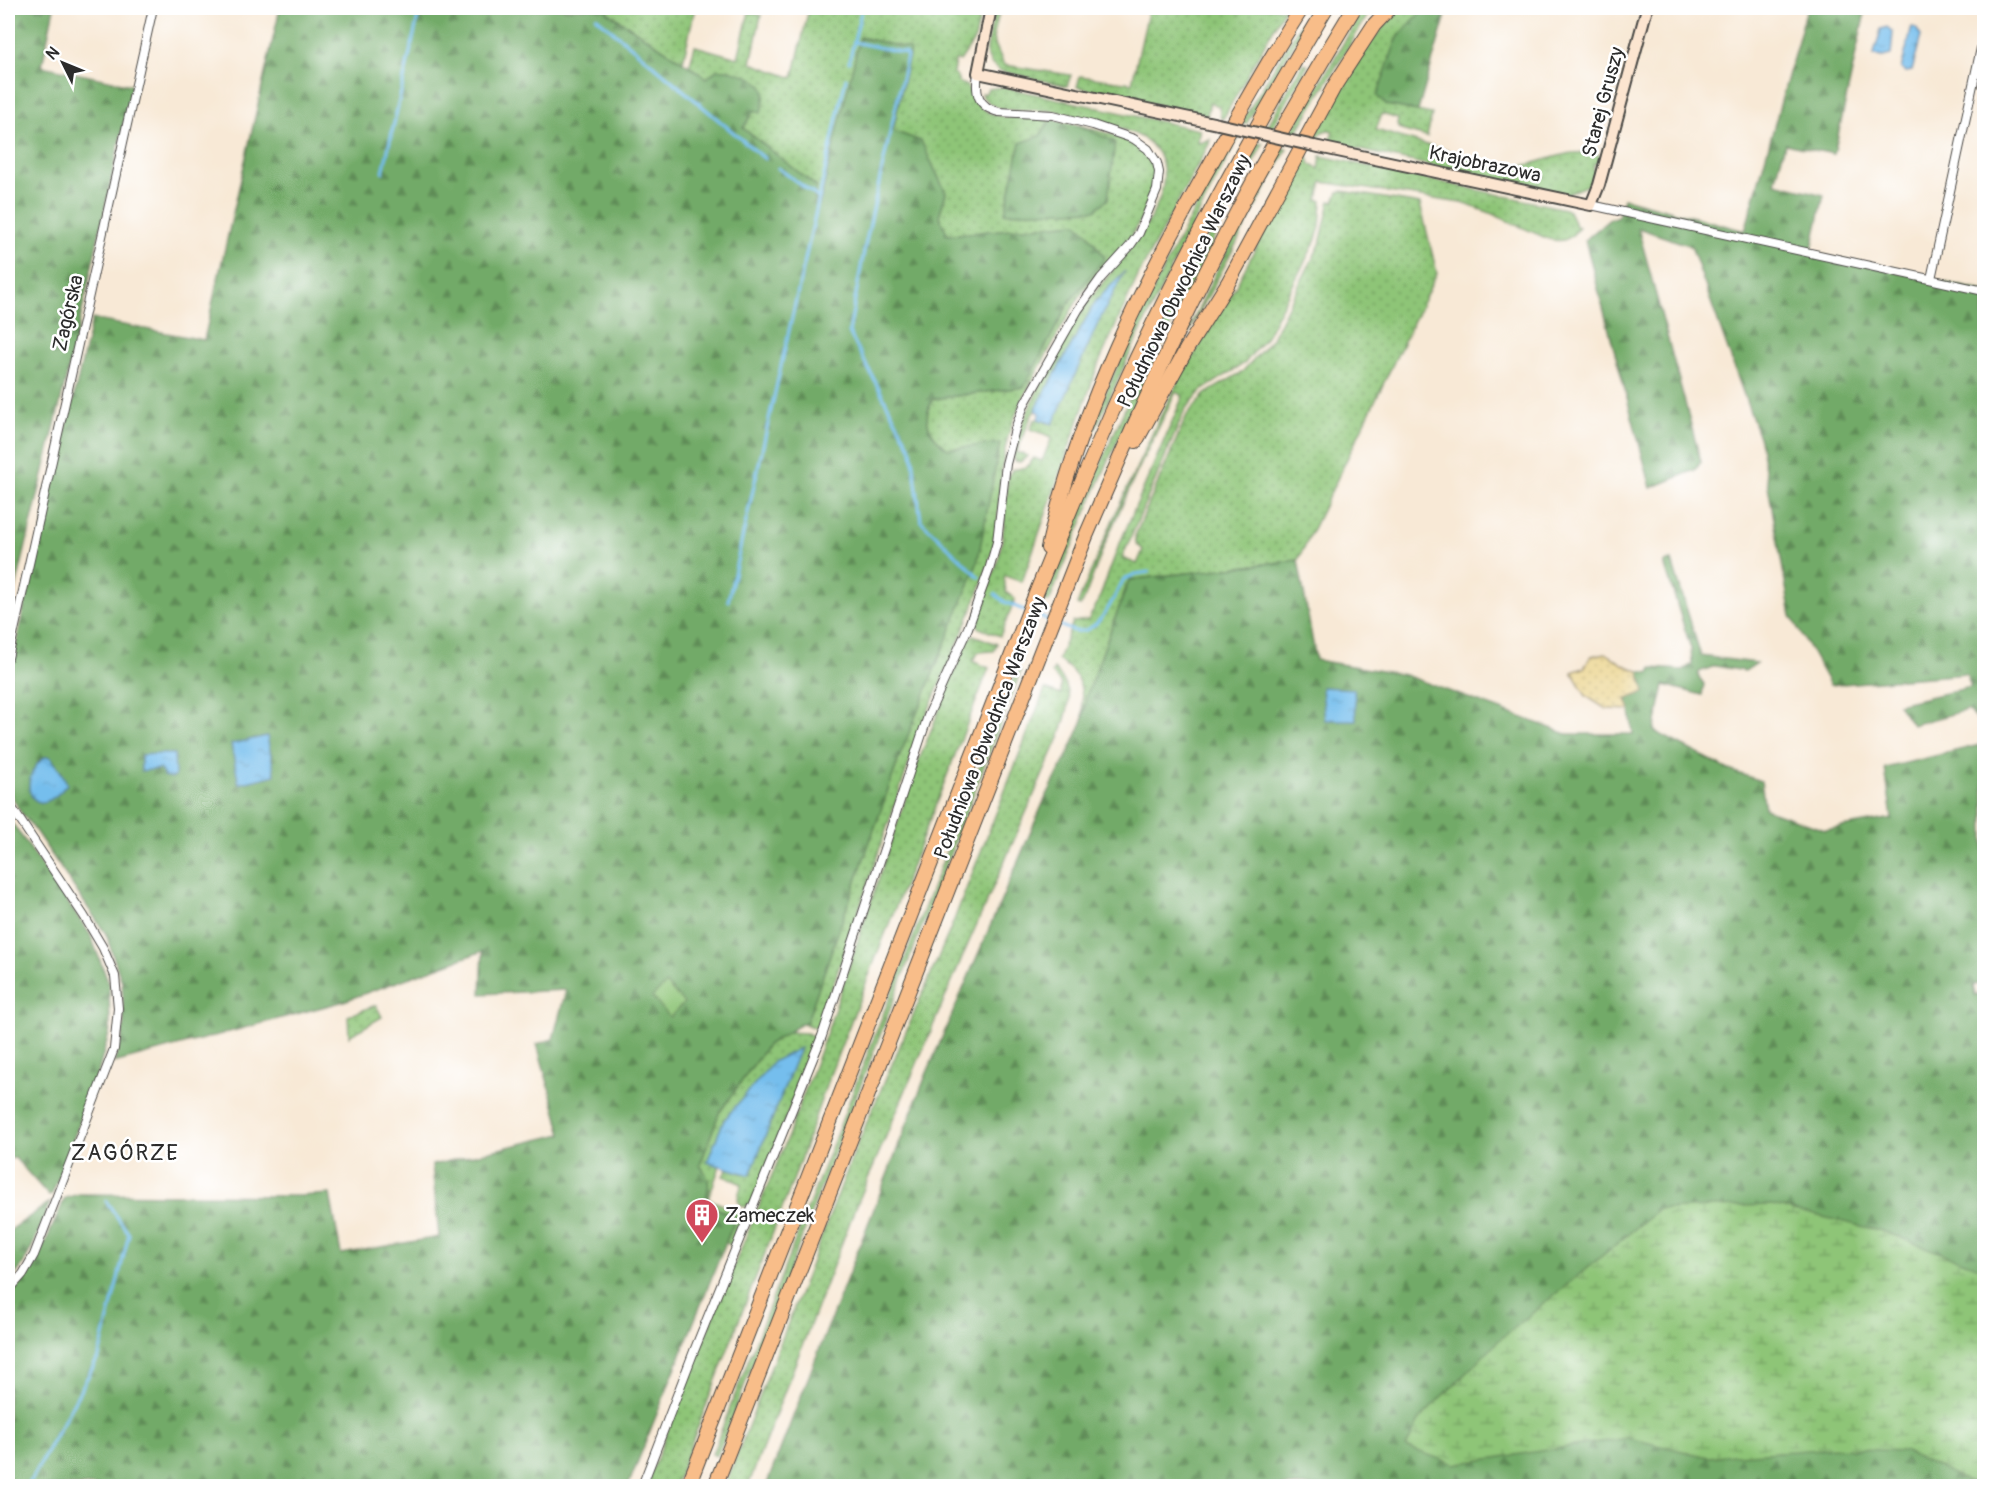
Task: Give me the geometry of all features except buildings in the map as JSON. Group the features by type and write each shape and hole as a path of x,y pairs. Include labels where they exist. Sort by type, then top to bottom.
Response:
{"highway":[{"path":"1283,37 1295,8"},
{"path":"1038,588 1054,522 1081,438 1131,316 1179,219 1283,37 1302,8"},
{"name":"Południowa Obwodnica Warszawy","path":"688,1486 1011,656 1096,448 1170,290 1256,127 1326,8"},
{"name":"Południowa Obwodnica Warszawy","path":"715,1486 1086,536 1144,402 1195,293 1292,110 1354,8"},
{"path":"1086,536 1159,398 1252,241 1357,38 1379,8"},
{"path":"1315,120 1353,55 1374,25 1390,8"}],"street":[{"name":"Zagórska","path":"8,658 153,8"},
{"path":"642,1486 822,1036 928,716 968,628 989,570 997,542 1006,464 1015,429 1025,404 1078,310 1101,278 1139,233 1157,190 1159,172 1157,163 1142,144 1118,133 1053,115 999,112 989,109 979,99 976,91 978,73 992,8"},
{"name":"Starej Gruszy","path":"1591,206 1599,185 1647,8"},
{"path":"1931,279 1984,34"},
{"name":"Krajobrazowa","path":"978,73 1984,291"},
{"path":"8,802 103,948 115,976 118,1008 114,1048 34,1255 23,1274 8,1291"}],"green space":[{"path":"8,8 54,8 42,66 132,85 81,316 8,621"},
{"path":"280,8 608,8 607,12 707,78 715,71 728,70 759,83 764,92 761,113 754,110 743,128 817,187 814,198 820,202 860,37 910,49 893,131 921,141 946,193 939,216 948,235 1076,223 1088,234 1105,258 1070,301 1024,387 933,399 929,407 927,421 929,427 936,439 948,449 1000,443 977,564 899,758 807,1021 768,1044 719,1113 700,1165 708,1183 705,1203 736,1217 628,1486 8,1486 8,1298 28,1274 65,1198 79,1194 298,1196 330,1194 341,1254 439,1237 432,1165 562,1134 537,1044 553,1039 566,990 481,994 483,951 341,1002 114,1063 124,1023 122,983 106,934 20,811 8,789 8,693 19,629 92,319 204,340","holes":["44,757 50,757 62,772 33,771 39,761"]},
{"path":"608,8 695,8 683,62 607,12"},
{"path":"809,8 982,8 975,39 960,61 955,61 953,73 960,83 967,86 969,91 971,90 983,109 1004,117 1051,119 1040,136 1074,125 1114,135 1140,148 1152,163 1154,173 1152,191 1134,232 1078,299 1034,378 1014,420 1005,449 995,539 985,576 918,737 818,1029 802,1023 807,1020 899,758 991,485 1000,444 948,449 936,439 929,427 927,414 929,407 933,399 1024,387 1070,301 1104,258 1076,223 948,235 939,216 946,193 921,141 893,131 910,49 860,38 821,202 813,198 817,187 743,128 754,109 760,113 716,71 707,79 689,67 695,46 738,58 749,12 761,15 751,63 793,78"},
{"path":"995,8 1000,8 993,39 1004,65 1071,75 1067,86 1000,71 991,64 986,53"},
{"path":"1149,8 1285,8 1221,119 1219,107 1210,102 1207,116 1077,87 1080,76 1132,83"},
{"path":"1310,8 1315,9 1246,124 1241,123"},
{"path":"1364,8 1372,8 1295,135 1290,134"},
{"path":"1402,8 1425,8 1399,36 1395,44 1386,105 1432,114 1427,137 1401,130 1397,125 1398,119 1382,114 1376,130 1502,167 1527,165 1577,153 1602,156 1600,163 1595,163 1593,168 1597,173 1596,181 1593,180 1591,184 1568,193 1567,196 1329,143 1333,131 1322,132 1316,140 1313,139 1363,53"},
{"path":"1425,8 1448,8 1418,111 1386,105 1377,96 1395,44 1399,36"},
{"path":"1807,8 1866,8 1834,154 1785,144 1775,183 1824,195 1811,253 1984,291 1984,725 1967,710 1912,725 1898,704 1971,687 1966,674 1830,685 1791,616 1760,440 1691,246 1638,228 1701,462 1695,470 1651,488 1585,240 1610,219 1618,216 1624,198 1745,231"},
{"path":"1303,63 1308,65 1271,130 1266,129"},
{"path":"1003,87 1200,130 1197,143 1210,139 1139,274 1098,365 1022,582 1004,577 1006,592 1015,599 1000,636 979,628 975,618 999,556 1008,476 1012,470 1027,467 1034,458 1042,461 1052,437 1030,429 1034,420 1038,419 1053,424 1123,273 1096,301 1030,419 1017,452 1028,456 1020,462 1015,461 1014,450 1020,431 1029,408 1079,315 1150,218 1159,199 1163,181 1162,163 1158,153 1143,138 1123,129 1057,112 1003,109 994,106 981,94 985,94 988,89"},
{"path":"1051,119 1078,125 1115,142 1108,199 1095,210 1005,213 1020,143 1040,136"},
{"path":"1234,138 1238,139 1156,300 1080,464 1078,463 1094,421 1130,338 1169,257"},
{"path":"1258,143 1263,144 1150,370 1049,602 1044,601 1108,447 1159,334"},
{"path":"1282,148 1287,149 1182,343 1217,270"},
{"path":"1305,153 1310,164 1319,169 1321,156 1565,209 1569,211 1576,226 1579,227 1566,239 1553,240 1461,203 1322,182 1318,199 1322,201 1320,227 1315,242 1266,337 1245,363 1201,391 1185,410 1122,558 1137,564 1143,550 1136,543 1135,536 1187,415 1205,394 1242,372 1271,340 1320,244 1330,201 1334,202 1338,192 1420,204 1437,273 1298,560 1129,580 1087,695 1083,720 1082,692 1078,678 1058,660 1073,622 1088,620 1098,602 1117,550 1183,396 1176,392 1106,541 1083,602 1080,606 1077,605 1159,419 1181,376 1236,286"},
{"path":"1298,560 1316,660 1405,675 1567,734 1633,734 1626,699 1645,692 1639,671 1650,673 1652,668 1683,670 1692,664 1691,649 1664,563 1672,561 1701,656 1757,663 1745,671 1715,666 1699,672 1698,676 1704,684 1702,695 1664,685 1654,731 1729,770 1761,781 1765,809 1825,830 1892,818 1885,768 1984,744 1984,981 1973,986 1975,995 1984,993 1984,1486 766,1486 926,1075 1044,801 1083,720 1087,695 1129,580"},
{"path":"973,635 997,644 994,651 979,652 972,661 989,668 828,1080 794,1178 675,1486 646,1486 715,1311 785,1144 828,1029 917,765 967,641"},
{"path":"1054,669 1061,677 1069,694 1068,710 1059,738 853,1214 748,1486 725,1486 857,1145 950,930 1045,689 1061,695 1061,684 1052,673"},
{"path":"1017,670 1021,671 717,1456 712,1454"},
{"path":"8,817 90,934 109,984 110,1030 97,1077 52,1194 49,1196 15,1158 8,1159"},
{"path":"666,984 684,1003 670,1017 652,997"},
{"path":"376,1005 382,1017 349,1036 348,1016"},
{"path":"788,1032 807,1033 815,1037 815,1042 751,1205 744,1207 739,1203 738,1197 742,1184 723,1176 728,1168 750,1175 799,1048 708,1161 719,1165 719,1169 708,1199 743,1213 746,1218 734,1246 726,1243 736,1217 705,1203 709,1189 700,1165 719,1113 768,1044"},
{"path":"50,1202 28,1256 8,1284 8,1232"},
{"path":"1772,1205 1882,1231 1984,1269 1984,1486 1978,1486 1903,1451 1836,1448 1708,1457 1628,1438 1454,1464 1406,1447 1420,1419 1497,1342 1659,1209"}],"sand":[{"path":"1606,653 1624,665 1639,671 1645,692 1626,699 1630,710 1606,709 1586,696 1572,672 1584,668 1591,656"}],"water":[{"path":"1887,27 1893,32 1891,55 1874,56 1881,29"},
{"path":"1912,27 1916,28 1921,36 1912,71 1906,72 1901,69"},
{"path":"1125,271 1099,321 1053,424 1038,419 1040,413 1035,410 1096,301"},
{"path":"1322,687 1354,689 1356,720 1325,720"},
{"path":"267,736 275,775 239,784 231,744"},
{"path":"174,754 175,776 172,778 164,776 160,769 141,771 141,755"},
{"path":"45,757 50,757 67,784 45,802 37,801 29,788 35,767"},
{"path":"800,1048 750,1175 707,1162 724,1120 774,1061"}],"waterway":[{"path":"383,172 420,8"},
{"path":"849,62 862,8"},
{"path":"596,17 765,159"},
{"path":"854,42 905,53 907,56 865,246 849,332 912,451 921,521 979,577"},
{"path":"728,601 846,78"},
{"path":"778,168 819,198"},
{"path":"1057,624 1075,631 1084,631 1092,627 1105,613 1124,579 1149,572"},
{"path":"995,594 1005,602 1026,611"},
{"path":"1032,613 1048,620"},
{"path":"28,1486 99,1356 129,1234 106,1201"}],"place":[{"name":"Zameczek","path":"702,1244"}],"district":[{"name":"ZAGÓRZE","path":"125,1153"}]}
